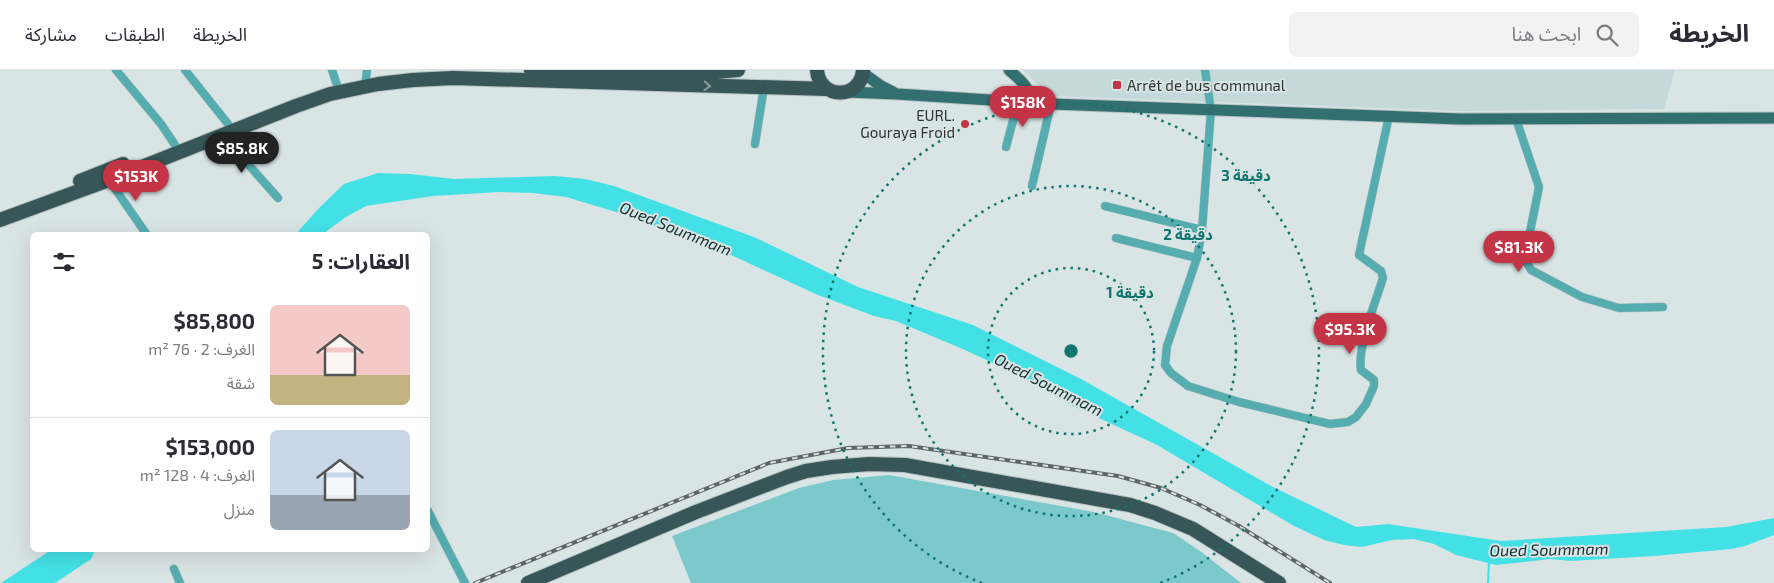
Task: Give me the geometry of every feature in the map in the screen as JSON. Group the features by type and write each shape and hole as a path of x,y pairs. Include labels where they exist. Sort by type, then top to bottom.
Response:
{"highway":[{"path":"0,220 109,180 225,129 337,85 366,75 433,70"},
{"path":"503,70 622,72 738,70"},
{"path":"817,70 819,79 827,89"},
{"path":"0,212 174,145 330,94 378,84 461,78 827,89 840,93 846,92 858,85 863,72"},
{"path":"528,583 696,512 787,477 832,467 883,464 943,471 1130,505 1169,518 1193,529 1279,583"}],"main road":[{"path":"1010,70 1027,87 1030,93 1030,103"},
{"path":"863,72 881,86 897,94"},
{"path":"846,92 1052,104 1460,119 1774,118"}],"street":[{"path":"116,70 161,124 174,145"},
{"path":"185,70 225,129 278,198"},
{"path":"332,70 337,85"},
{"path":"1205,70 1211,110 1202,230 1197,258 1164,357 1164,365 1188,386 1240,402 1330,424 1348,422 1356,417 1366,404 1374,386 1374,380 1361,370 1360,364 1366,333 1383,278 1381,271 1359,255 1389,116"},
{"path":"755,144 764,87"},
{"path":"1006,148 1018,102"},
{"path":"1032,186 1052,104"},
{"path":"1516,118 1539,187 1525,257 1531,270 1582,297 1619,308 1663,307"},
{"path":"109,180 145,232"},
{"path":"1105,206 1202,230"},
{"path":"1116,238 1197,258"},
{"path":"430,515 465,583"},
{"path":"174,569 180,583"}],"shaded area":[{"path":"1022,70 1675,70 1664,109 1460,111 1051,96"},
{"path":"889,475 1094,512 1173,533 1241,583 691,583 672,536 799,488 833,480"}],"water":[{"name":"Oued Soummam","path":"378,173 410,174 454,179 555,176 585,179 614,186 754,237 858,287 973,325 1081,379 1273,487 1356,527 1388,524 1501,541 1726,527 1774,518 1774,535 1731,549 1571,561 1550,559 1496,565 1456,555 1434,544 1414,539 1392,540 1362,547 1344,545 1324,540 1294,526 1157,445 1071,405 1027,379 896,321 874,316 818,295 705,243 566,197 533,193 499,192 433,196 366,206 346,217 326,232 298,232 344,184"},
{"path":"48,552 94,552 91,559 55,583 1,583"}],"waterway":[{"name":"Oued Soummam","path":"1488,583 1489,560"}],"railway":[{"path":"475,583 769,463 848,448 909,446 1118,476 1161,488 1200,505 1239,526 1330,583"}],"place":[{"name":"Arrêt de bus communal","path":"1117,85"},
{"name":"EURL. Gouraya Froid","path":"965,124"}]}
